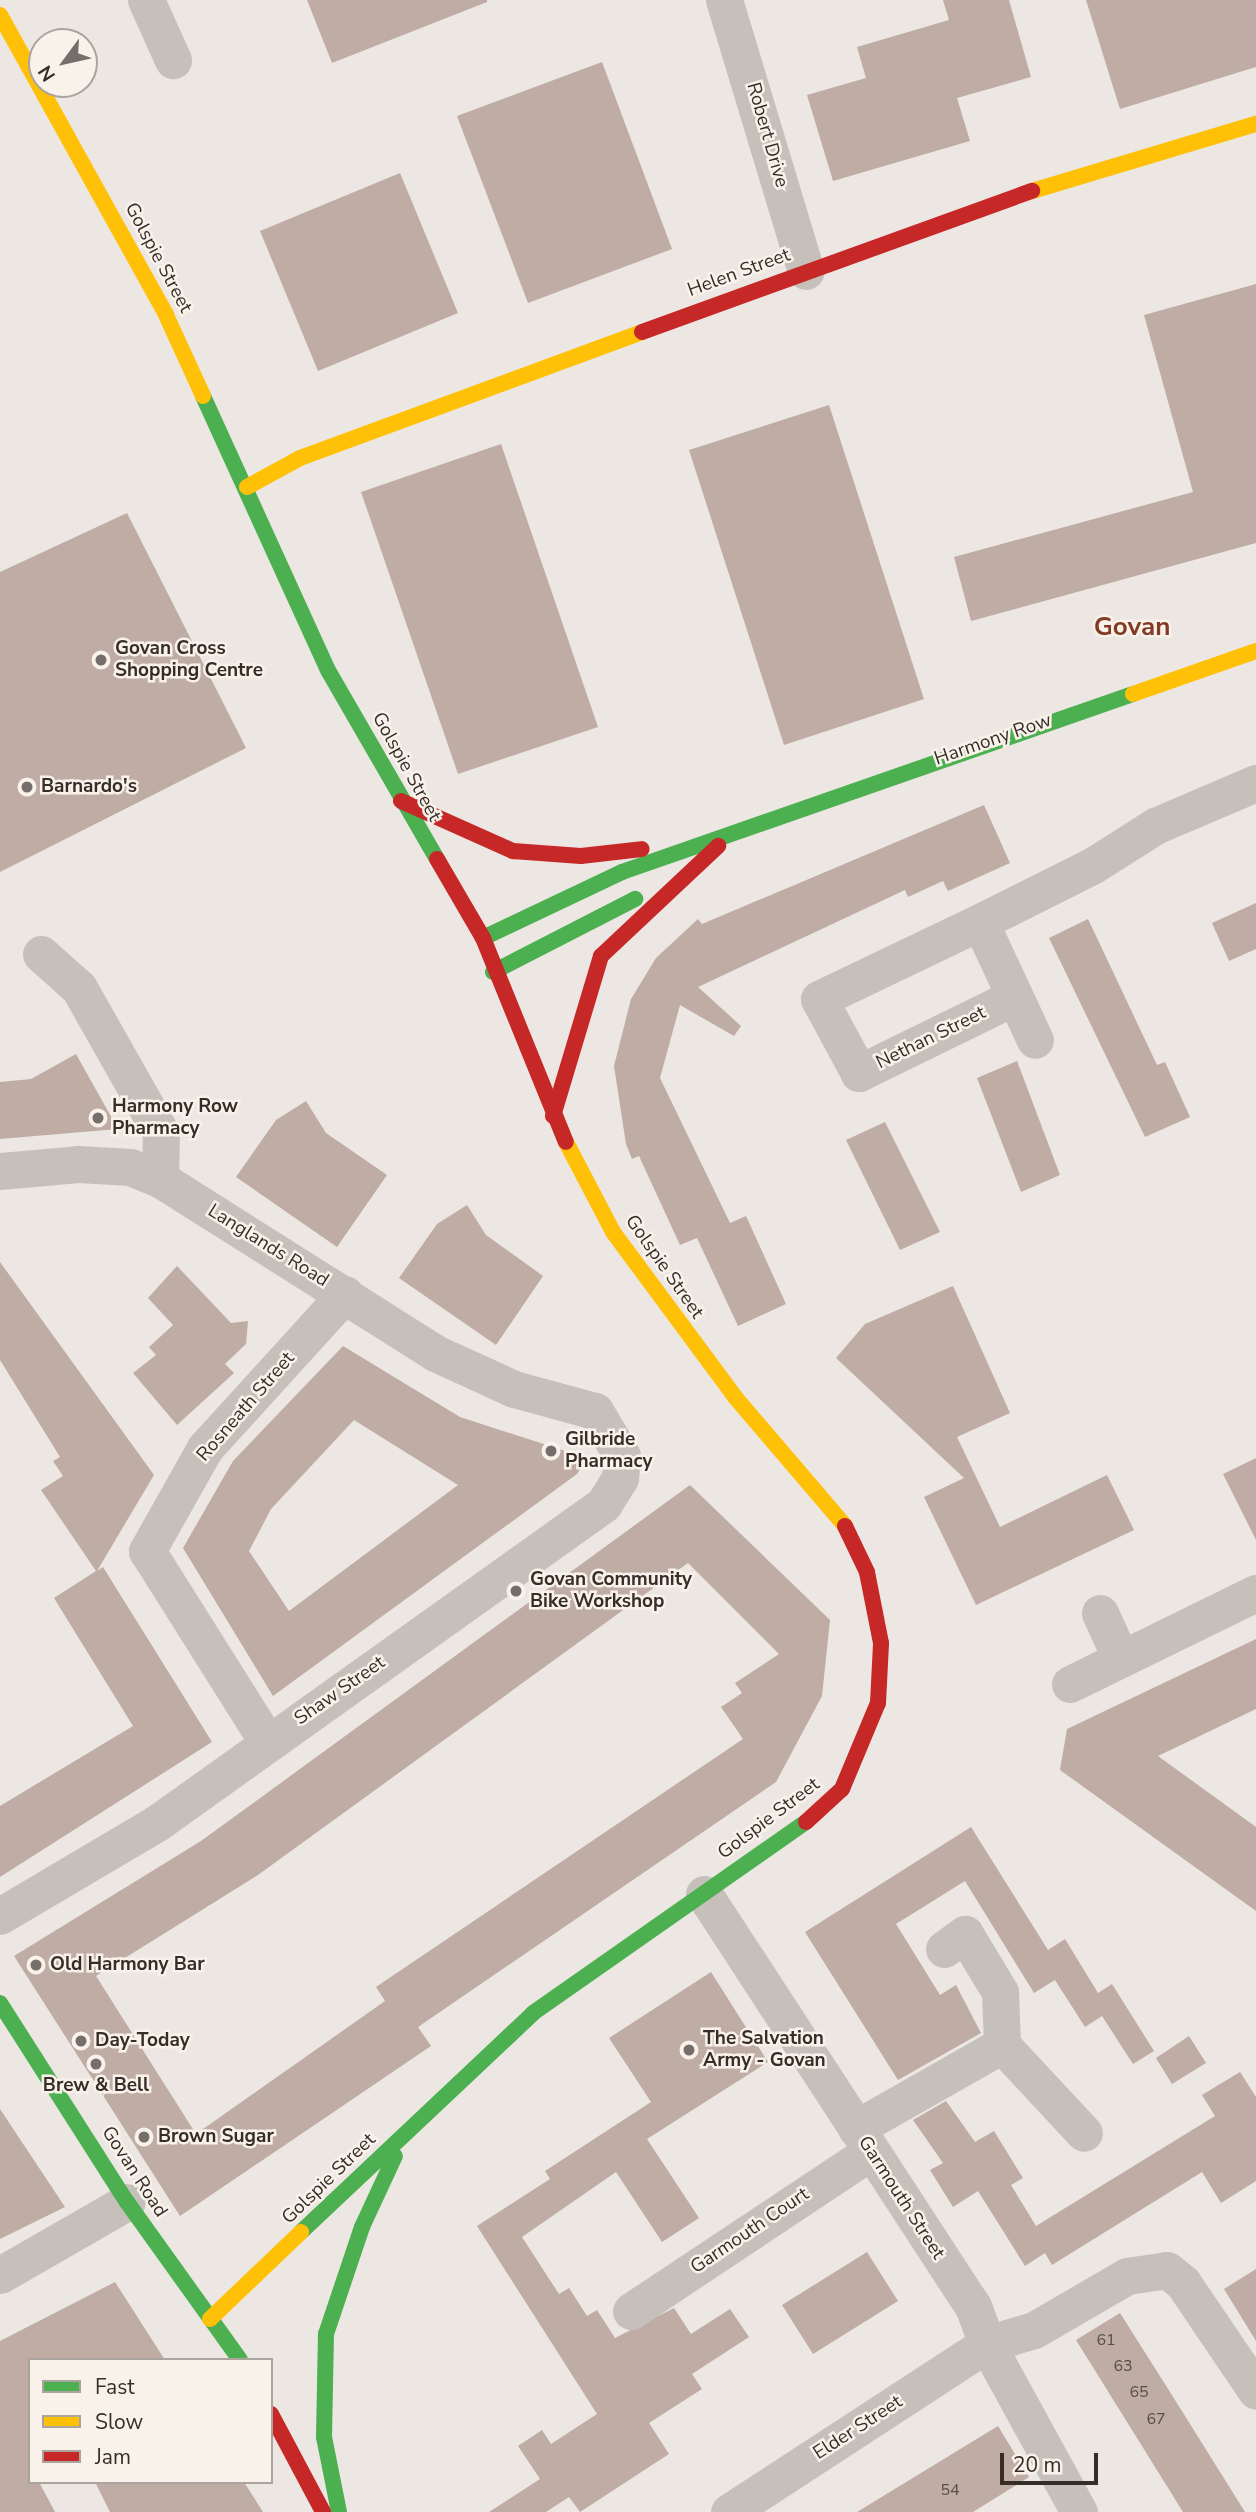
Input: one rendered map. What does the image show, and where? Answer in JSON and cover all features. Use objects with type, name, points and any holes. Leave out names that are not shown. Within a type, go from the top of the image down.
[{"type":"street","points":[[146,0],[173,60]]},
{"type":"street","name":"Robert Drive","points":[[724,0],[806,271]]},
{"type":"street","name":"Golspie Street","points":[[0,15],[166,315],[330,672],[401,801],[483,938],[494,972],[554,1116],[650,1290],[735,1397],[839,1513],[878,1609],[878,1703],[842,1789],[704,1894],[533,2013],[210,2319]]},
{"type":"street","name":"Helen Street","points":[[247,487],[300,458],[806,271],[1069,177],[1256,124]]},
{"type":"street","name":"Harmony Row","points":[[483,938],[622,872],[1256,650]]},
{"type":"street","name":"Nethan Street","points":[[1014,997],[859,1073],[819,999],[1092,866],[1155,826],[1256,783]]},
{"type":"street","name":"Harmony Row","points":[[401,801],[513,851],[555,856],[733,834]]},
{"type":"street","name":"Harmony Row","points":[[494,972],[615,913],[733,834]]},
{"type":"street","name":"Harmony Row","points":[[554,1116],[583,1000],[601,956],[733,834]]},
{"type":"street","points":[[980,922],[1035,1040]]},
{"type":"street","points":[[0,1171],[78,1164],[130,1167],[160,1179],[161,1133],[79,988],[41,954]]},
{"type":"street","name":"Langlands Road","points":[[160,1179],[435,1353],[514,1389],[595,1411],[609,1427]]},
{"type":"street","name":"Rosneath Street","points":[[268,1743],[147,1551],[205,1448],[345,1294]]},
{"type":"street","name":"Shaw Street","points":[[0,1916],[157,1823],[604,1504],[620,1478],[622,1456],[609,1427]]},
{"type":"street","points":[[1070,1684],[1120,1657],[1256,1593]]},
{"type":"street","points":[[1100,1614],[1120,1657]]},
{"type":"street","name":"Garmouth Street","points":[[704,1894],[973,2306],[987,2344],[1079,2512]]},
{"type":"street","points":[[944,1949],[965,1934],[1000,1992],[1002,2045],[1084,2133]]},
{"type":"street","name":"Govan Road","points":[[0,2003],[127,2202],[239,2358]]},
{"type":"street","name":"Garmouth Court","points":[[631,2311],[863,2140],[1002,2045]]},
{"type":"street","points":[[339,2512],[324,2437],[326,2334],[362,2227],[405,2135]]},
{"type":"street","points":[[0,2275],[127,2202]]},
{"type":"street","name":"Elder Street","points":[[729,2512],[987,2344],[1034,2330],[1127,2276],[1167,2270],[1184,2283],[1256,2391]]},
{"type":"street","points":[[273,2418],[323,2512]]},
{"type":"building","points":[[307,0],[487,0],[487,2],[332,63]]},
{"type":"building","points":[[943,0],[1009,0],[1031,77],[957,98],[970,141],[833,181],[807,95],[866,78],[857,47],[949,20]]},
{"type":"building","points":[[1086,0],[1256,0],[1256,67],[1120,109]]},
{"type":"building","points":[[602,62],[672,249],[528,303],[457,116]]},
{"type":"building","points":[[400,173],[458,313],[318,371],[260,231]]},
{"type":"building","points":[[1256,284],[1256,543],[971,621],[954,557],[1193,492],[1144,315]]},
{"type":"building","points":[[829,405],[924,699],[784,745],[689,450]]},
{"type":"building","points":[[501,444],[598,727],[458,774],[361,492]]},
{"type":"building","name":"Govan Cross Shopping Centre","points":[[127,513],[246,748],[0,872],[0,572]]},
{"type":"building","points":[[984,805],[1010,863],[948,891],[943,881],[908,897],[905,890],[698,987],[741,1026],[734,1036],[680,1005],[660,1078],[730,1223],[746,1216],[786,1304],[738,1326],[697,1238],[680,1245],[639,1156],[632,1159],[626,1144],[614,1066],[631,999],[656,958],[698,919],[702,924]]},
{"type":"building","points":[[1256,903],[1256,949],[1229,961],[1212,923]]},
{"type":"building","points":[[1088,919],[1157,1065],[1165,1062],[1190,1117],[1145,1137],[1049,938]]},
{"type":"building","points":[[76,1054],[118,1129],[0,1139],[0,1082],[31,1079]]},
{"type":"building","points":[[1017,1061],[1060,1175],[1021,1192],[977,1078]]},
{"type":"building","points":[[306,1101],[326,1133],[387,1175],[337,1247],[236,1177],[276,1120]]},
{"type":"building","points":[[885,1122],[940,1232],[900,1250],[846,1140]]},
{"type":"building","points":[[467,1205],[486,1235],[543,1276],[496,1345],[399,1278],[437,1224]]},
{"type":"building","points":[[0,1262],[154,1475],[97,1571],[103,1567],[212,1742],[0,1877],[0,1806],[133,1726],[54,1598],[96,1571],[41,1490],[63,1476],[53,1461],[60,1457],[0,1360]]},
{"type":"building","points":[[177,1266],[231,1323],[248,1321],[246,1344],[225,1364],[234,1373],[177,1425],[133,1373],[156,1355],[149,1347],[173,1325],[148,1298]]},
{"type":"building","points":[[953,1286],[1010,1413],[957,1437],[1000,1527],[1107,1475],[1134,1530],[976,1605],[924,1497],[964,1478],[836,1358],[865,1324]]},
{"type":"building","points":[[343,1346],[460,1417],[587,1458],[577,1474],[273,1696],[183,1548],[233,1461]],"holes":[[[354,1420],[458,1485],[289,1611],[249,1551],[271,1509]]]},
{"type":"building","points":[[1256,1458],[1256,1540],[1223,1474]]},
{"type":"building","points":[[690,1485],[830,1620],[822,1696],[776,1782],[418,2027],[431,2046],[180,2216],[14,1956],[201,1841]],"holes":[[[688,1563],[779,1654],[735,1683],[742,1693],[721,1707],[743,1739],[376,1987],[385,2001],[196,2134],[96,1976],[258,1875]]]},
{"type":"building","points":[[1256,1639],[1256,1709],[1158,1756],[1256,1827],[1256,1911],[1060,1770],[1067,1729]]},
{"type":"building","points":[[971,1827],[1048,1950],[1065,1939],[1098,1993],[1112,1984],[1154,2051],[1133,2064],[1102,2016],[1085,2027],[1055,1980],[1034,1993],[965,1881],[896,1924],[940,1995],[956,1985],[981,2033],[898,2080],[805,1932]]},
{"type":"building","points":[[711,1972],[768,2062],[647,2139],[699,2218],[662,2242],[616,2172],[522,2237],[559,2294],[569,2288],[587,2316],[597,2310],[615,2338],[674,2308],[691,2334],[730,2309],[749,2337],[692,2374],[702,2389],[649,2423],[669,2454],[580,2512],[569,2497],[546,2512],[489,2512],[540,2479],[518,2446],[542,2430],[551,2444],[597,2414],[477,2226],[550,2179],[545,2171],[651,2102],[609,2038]]},
{"type":"building","points":[[1189,2036],[1206,2063],[1172,2084],[1156,2058]]},
{"type":"building","points":[[1240,2072],[1256,2097],[1256,2181],[1221,2203],[1202,2172],[1052,2265],[1045,2253],[1025,2266],[978,2191],[953,2207],[930,2170],[943,2163],[913,2120],[946,2101],[975,2142],[994,2131],[1023,2178],[1011,2185],[1036,2226],[1215,2116],[1202,2095]]},
{"type":"building","points":[[0,2109],[65,2207],[0,2239]]},
{"type":"building","points":[[867,2252],[898,2301],[813,2354],[782,2305]]},
{"type":"building","points":[[1256,2269],[1256,2341],[1224,2289]]},
{"type":"building","points":[[115,2282],[164,2358],[28,2358],[28,2484],[40,2484],[55,2512],[0,2512],[0,2341]]},
{"type":"building","points":[[1120,2313],[1245,2512],[1183,2512],[1076,2340]]},
{"type":"building","points":[[998,2426],[1029,2477],[973,2512],[857,2512]]},
{"type":"building","points":[[96,2484],[245,2484],[263,2512],[110,2512]]},
{"type":"traffic: fast","points":[[203,396],[329,672],[437,859]]},
{"type":"traffic: fast","points":[[483,938],[622,872],[1133,694]]},
{"type":"traffic: fast","points":[[493,972],[635,899]]},
{"type":"traffic: fast","points":[[301,2232],[533,2013],[806,1822]]},
{"type":"traffic: fast","points":[[0,2003],[127,2202],[239,2358]]},
{"type":"traffic: fast","points":[[339,2512],[324,2437],[326,2334],[362,2227],[395,2156]]},
{"type":"traffic: slow","points":[[0,15],[166,315],[203,396]]},
{"type":"traffic: slow","points":[[1032,191],[1256,124]]},
{"type":"traffic: slow","points":[[247,487],[300,458],[642,332]]},
{"type":"traffic: slow","points":[[1133,694],[1256,651]]},
{"type":"traffic: slow","points":[[566,1142],[613,1232],[735,1397],[845,1526]]},
{"type":"traffic: slow","points":[[210,2319],[301,2232]]},
{"type":"traffic: jam","points":[[642,332],[1032,191]]},
{"type":"traffic: jam","points":[[401,801],[513,851],[581,856],[642,849]]},
{"type":"traffic: jam","points":[[553,1116],[601,956],[718,846]]},
{"type":"traffic: jam","points":[[437,859],[483,938],[566,1142]]},
{"type":"traffic: jam","points":[[806,1822],[842,1789],[878,1703],[881,1643],[867,1572],[845,1526]]},
{"type":"traffic: jam","points":[[273,2418],[323,2512]]},
{"type":"place","name":"Govan Cross Shopping Centre","points":[[101,660]]},
{"type":"place","name":"Barnardo's","points":[[27,787]]},
{"type":"place","name":"Harmony Row Pharmacy","points":[[98,1118]]},
{"type":"place","name":"Gilbride Pharmacy","points":[[551,1451]]},
{"type":"place","name":"Govan Community Bike Workshop","points":[[516,1591]]},
{"type":"place","name":"Old Harmony Bar","points":[[36,1965]]},
{"type":"place","name":"Day-Today","points":[[81,2041]]},
{"type":"place","name":"The Salvation Army - Govan","points":[[689,2050]]},
{"type":"place","name":"Brew & Bell","points":[[96,2064]]},
{"type":"place","name":"Brown Sugar","points":[[144,2137]]},
{"type":"district","name":"Govan","points":[[1132,627]]}]
